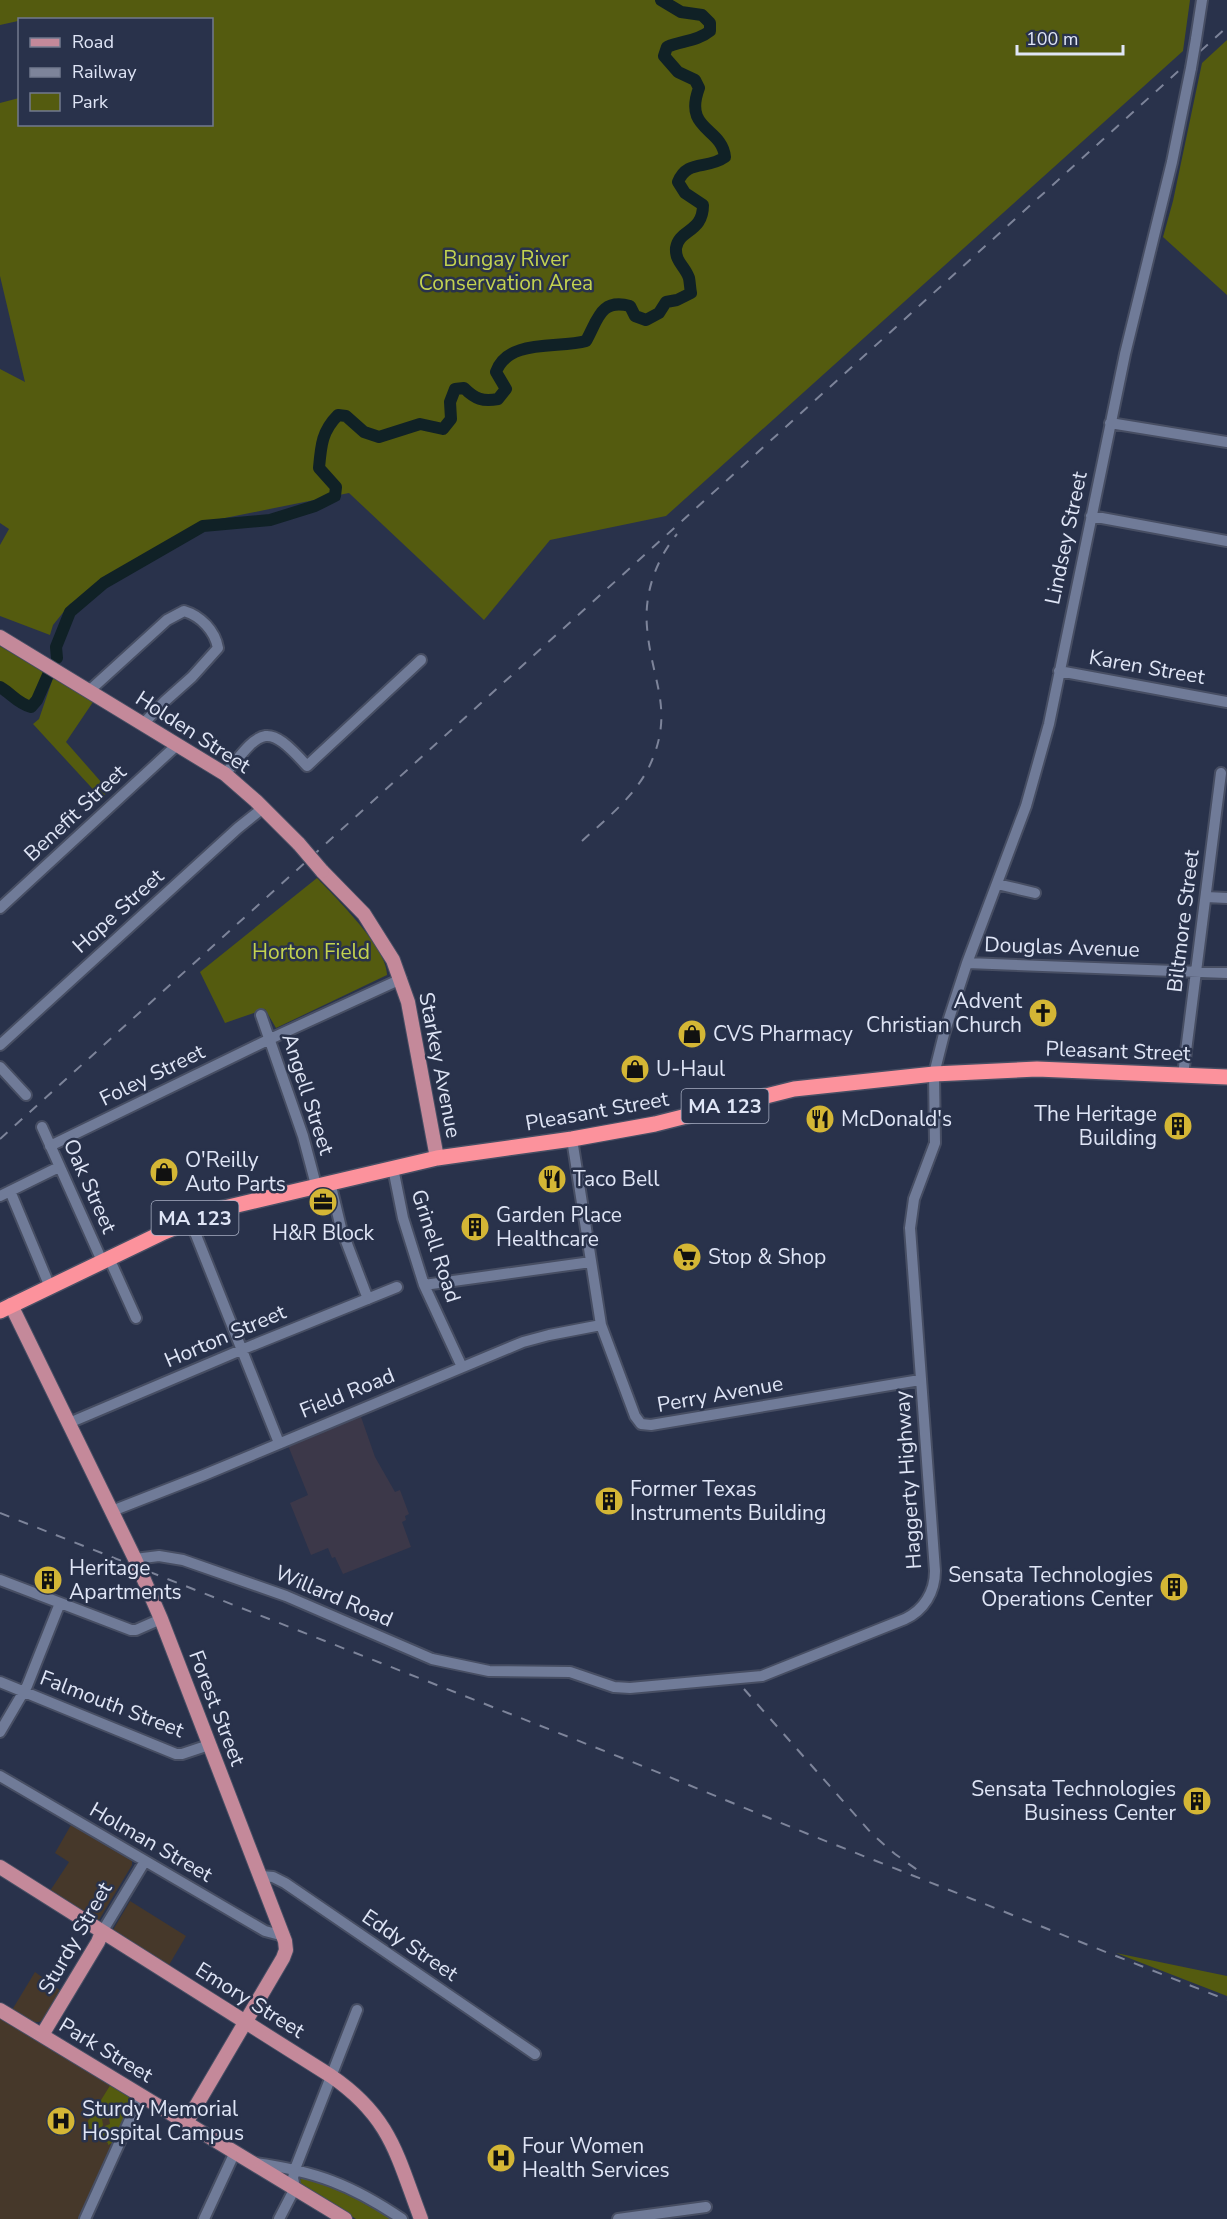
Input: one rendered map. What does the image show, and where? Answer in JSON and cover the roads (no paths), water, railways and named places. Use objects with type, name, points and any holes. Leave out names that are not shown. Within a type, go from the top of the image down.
[{"type":"highway","name":"Pleasant Street","points":[[5,1308],[190,1220],[219,1209],[437,1158],[572,1139],[655,1124],[794,1089],[934,1074],[1037,1070],[1227,1077]]},
{"type":"main road","name":"Holden Street","points":[[0,637],[225,774],[263,807],[364,914],[383,942],[401,979]]},
{"type":"main road","name":"Starkey Avenue","points":[[401,979],[408,1002],[437,1158]]},
{"type":"main road","name":"Forest Street","points":[[5,1308],[69,1423],[135,1559],[161,1619],[284,1936]]},
{"type":"main road","name":"Emory Street","points":[[0,1868],[331,2076],[358,2096],[382,2124],[395,2147],[421,2219]]},
{"type":"main road","name":"Sturdy Street","points":[[42,2035],[102,1932]]},
{"type":"main road","points":[[186,2122],[284,1956],[286,1948],[284,1936]]},
{"type":"main road","name":"Park Street","points":[[0,2010],[345,2219]]},
{"type":"street","name":"Lindsey Street","points":[[934,1074],[944,1034],[968,963],[1038,769],[1135,307],[1172,162],[1202,0]]},
{"type":"street","points":[[1110,423],[1227,442]]},
{"type":"street","points":[[1091,516],[1227,541]]},
{"type":"street","points":[[89,691],[168,620],[184,611],[192,613],[212,630],[218,648],[192,677],[165,700],[143,724]]},
{"type":"street","points":[[225,774],[256,739],[266,736],[277,737],[287,744],[307,766],[421,660]]},
{"type":"street","name":"Karen Street","points":[[1059,671],[1227,702]]},
{"type":"street","name":"Benefit Street","points":[[0,908],[177,745]]},
{"type":"street","name":"Biltmore Street","points":[[1183,1075],[1221,773]]},
{"type":"street","name":"Hope Street","points":[[0,1045],[263,807]]},
{"type":"street","points":[[1215,822],[1227,822]]},
{"type":"street","points":[[997,884],[1035,893]]},
{"type":"street","points":[[1206,897],[1227,898]]},
{"type":"street","name":"Douglas Avenue","points":[[968,963],[1227,973]]},
{"type":"street","name":"Foley Street","points":[[50,1146],[270,1039],[401,979]]},
{"type":"street","name":"Angell Street","points":[[261,1015],[303,1136],[369,1299]]},
{"type":"street","points":[[0,1068],[26,1095]]},
{"type":"street","name":"Haggerty Highway","points":[[518,1671],[570,1672],[619,1688],[756,1677],[914,1614],[927,1600],[935,1576],[910,1228],[914,1199],[934,1143],[934,1074]]},
{"type":"street","name":"Oak Street","points":[[42,1127],[59,1167],[136,1317]]},
{"type":"street","name":"Perry Avenue","points":[[572,1139],[601,1325],[636,1418],[640,1423],[647,1426],[920,1380]]},
{"type":"street","points":[[50,1287],[5,1193],[59,1167]]},
{"type":"street","name":"Grinell Road","points":[[393,1168],[403,1218],[424,1285],[462,1367]]},
{"type":"street","points":[[190,1220],[279,1443]]},
{"type":"street","points":[[424,1285],[591,1262]]},
{"type":"street","name":"Horton Street","points":[[69,1423],[398,1287]]},
{"type":"street","name":"Field Road","points":[[112,1511],[535,1338],[601,1325]]},
{"type":"street","name":"Willard Road","points":[[135,1559],[159,1556],[183,1560],[286,1596],[432,1659],[489,1671],[518,1671]]},
{"type":"street","points":[[0,1580],[133,1631],[161,1619]]},
{"type":"street","points":[[0,1732],[24,1691],[60,1603]]},
{"type":"street","name":"Falmouth Street","points":[[0,1682],[176,1754],[209,1745]]},
{"type":"street","name":"Holman Street","points":[[0,1776],[265,1931],[284,1936]]},
{"type":"street","name":"Sturdy Street","points":[[102,1932],[145,1861]]},
{"type":"street","name":"Eddy Street","points":[[261,1876],[273,1877],[285,1883],[535,2054]]},
{"type":"street","points":[[279,2219],[295,2188],[293,2178],[296,2169],[357,2010]]},
{"type":"street","points":[[86,2219],[141,2095]]},
{"type":"street","points":[[204,2219],[235,2152]]},
{"type":"street","name":"Park Street","points":[[252,2162],[296,2169],[359,2193],[402,2219]]},
{"type":"street","points":[[618,2219],[706,2207]]},
{"type":"waterway","points":[[57,658],[56,647],[70,612],[104,583],[203,526],[270,520],[315,506],[335,496],[336,487],[319,468],[323,439],[338,415],[346,416],[364,432],[379,437],[420,424],[443,429],[451,419],[450,402],[455,389],[464,388],[472,395],[484,400],[498,399],[506,389],[496,372],[502,361],[511,354],[523,349],[586,341],[601,313],[612,305],[630,306],[635,316],[646,320],[659,313],[666,302],[677,300],[691,293],[689,278],[677,257],[676,248],[681,237],[699,221],[703,205],[685,193],[678,182],[682,175],[692,167],[725,157],[717,140],[699,121],[695,102],[699,88],[695,80],[678,72],[664,56],[667,47],[700,37],[710,31],[710,23],[702,15],[681,12],[661,0]]},
{"type":"waterway","points":[[0,687],[31,707],[37,700],[48,675]]},
{"type":"railway","points":[[0,1139],[1227,27]]},
{"type":"railway","points":[[582,841],[636,788],[649,767],[657,747],[661,729],[660,696],[649,646],[647,602],[657,566],[677,534]]},
{"type":"railway","points":[[0,1513],[645,1767],[1227,2000]]},
{"type":"railway","points":[[744,1689],[872,1834],[923,1874]]},
{"type":"place","name":"Advent Christian Church","points":[[1043,1013]]},
{"type":"place","name":"CVS Pharmacy","points":[[692,1034]]},
{"type":"place","name":"U-Haul","points":[[635,1069]]},
{"type":"place","name":"McDonald's","points":[[820,1119]]},
{"type":"place","name":"The Heritage Building","points":[[1178,1126]]},
{"type":"place","name":"O'Reilly Auto Parts","points":[[164,1172]]},
{"type":"place","name":"Taco Bell","points":[[552,1179]]},
{"type":"place","name":"H&R Block","points":[[323,1202]]},
{"type":"place","name":"Garden Place Healthcare","points":[[475,1227]]},
{"type":"place","name":"Stop & Shop","points":[[687,1257]]},
{"type":"place","name":"Former Texas Instruments Building","points":[[609,1501]]},
{"type":"place","name":"Heritage Apartments","points":[[48,1580]]},
{"type":"place","name":"Sensata Technologies Operations Center","points":[[1174,1587]]},
{"type":"place","name":"Sensata Technologies Business Center","points":[[1197,1801]]},
{"type":"place","name":"Sturdy Memorial Hospital Campus","points":[[61,2121]]},
{"type":"place","name":"Four Women Health Services","points":[[501,2158]]},
{"type":"park label","name":"Bungay River Conservation Area","points":[[506,271]]},
{"type":"park label","name":"Horton Field","points":[[311,952]]}]
